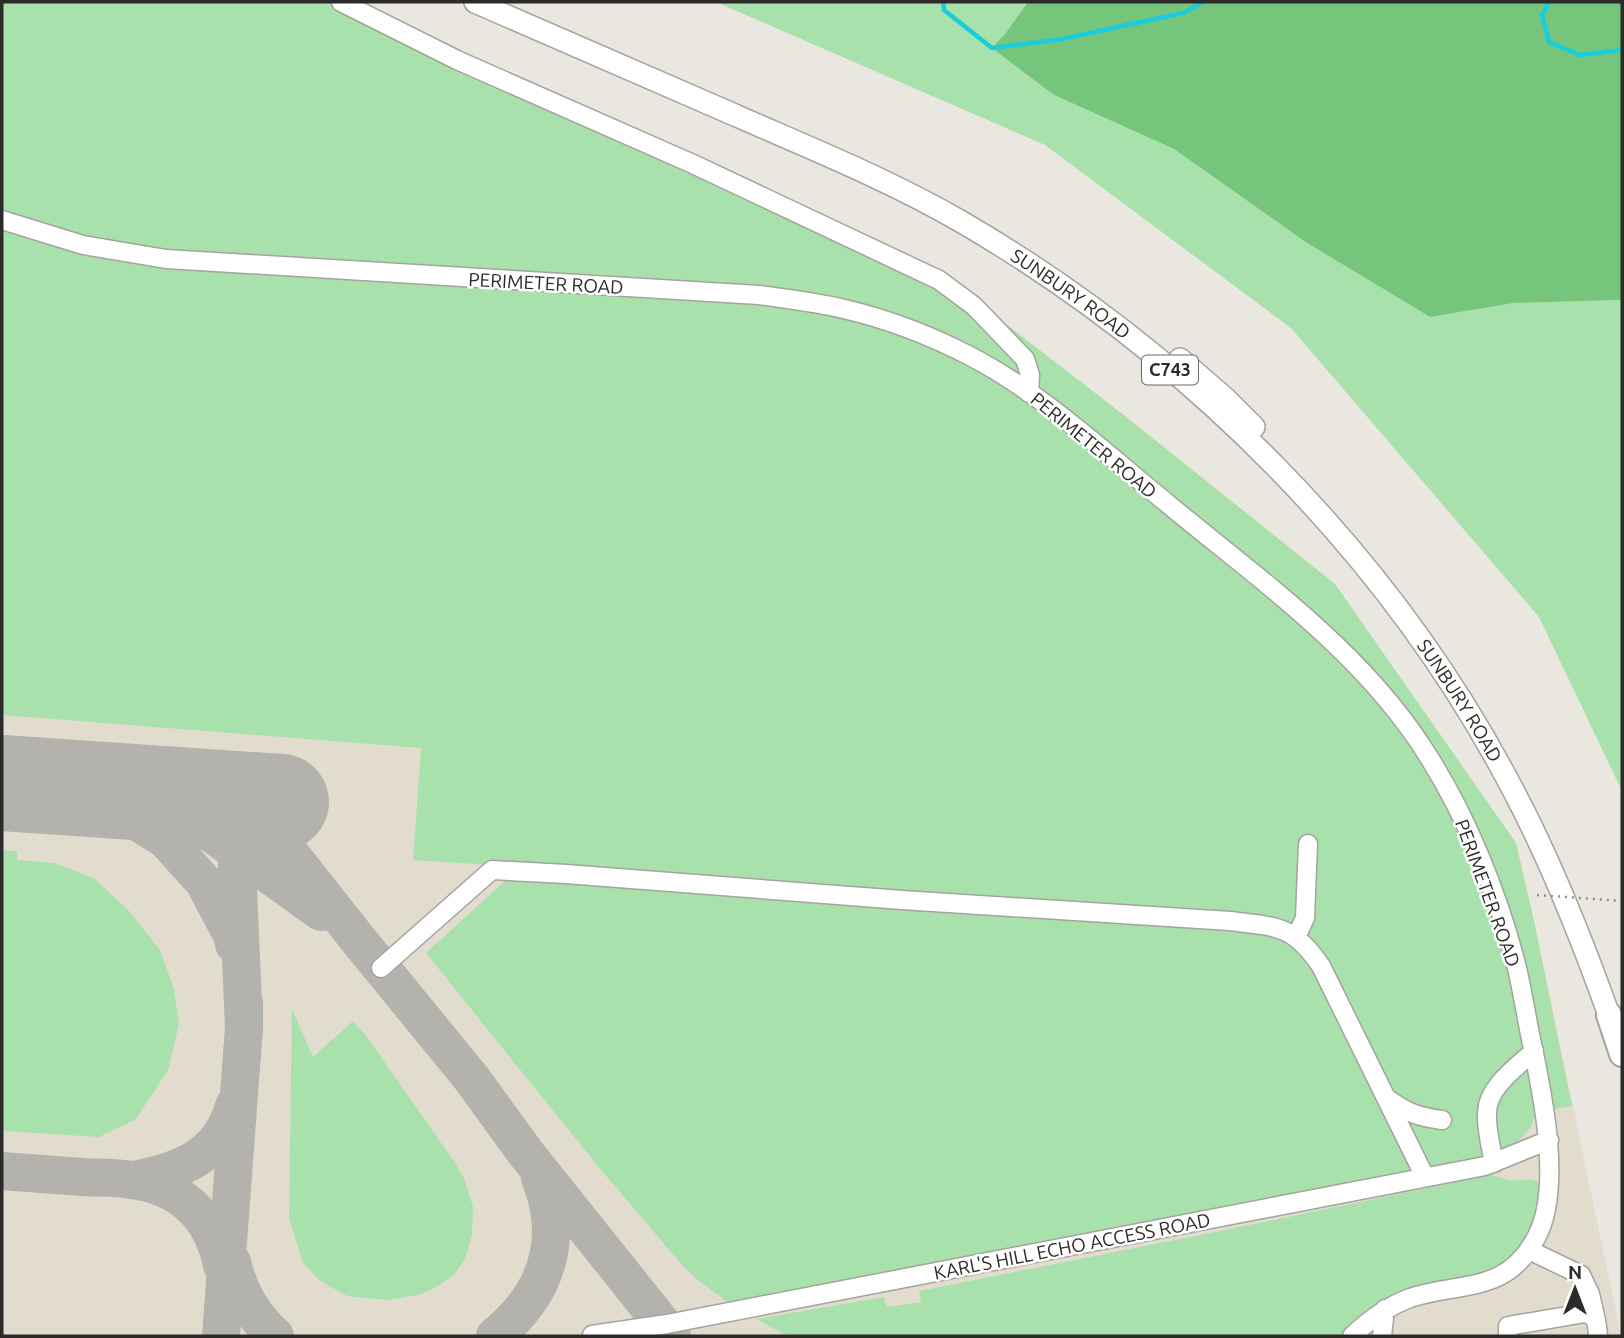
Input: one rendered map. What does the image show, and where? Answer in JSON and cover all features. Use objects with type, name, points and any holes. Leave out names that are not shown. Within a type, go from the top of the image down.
[{"type":"highway","name":"C743","points":[[1618,1012],[1622,1054]]},
{"type":"main road","name":"SUNBURY ROAD","points":[[475,2],[812,149],[915,197],[962,223],[1101,313],[1227,420],[1346,542],[1385,591],[1447,679],[1488,743],[1513,789],[1548,860],[1587,955],[1618,1012]]},
{"type":"main road","name":"SUNBURY ROAD","points":[[507,2],[816,135],[888,169],[962,209],[1024,244],[1106,301],[1225,398],[1285,457],[1371,552],[1427,625],[1469,686],[1552,838],[1596,938],[1618,1012]]},
{"type":"lane","points":[[341,2],[457,60],[693,164],[939,280],[974,306],[1026,359],[1030,374],[1030,393]]},
{"type":"lane","name":"PERIMETER ROAD","points":[[2,220],[83,245],[166,259],[759,295],[844,309],[887,321],[970,356],[1030,393],[1339,646],[1407,724],[1430,758],[1472,838],[1515,961],[1549,1140],[1548,1202],[1539,1234],[1529,1250],[1507,1271],[1482,1284],[1406,1300],[1385,1309],[1352,1336]]},
{"type":"lane","points":[[1296,937],[1305,918],[1308,844]]},
{"type":"lane","points":[[382,968],[492,870],[1230,921],[1278,927],[1296,937],[1310,950],[1321,966],[1425,1177]]},
{"type":"lane","points":[[1494,1163],[1487,1105],[1503,1080],[1534,1051]]},
{"type":"lane","points":[[1385,1097],[1403,1111],[1420,1118],[1442,1120]]},
{"type":"lane","name":"KARL'S HILL ECHO ACCESS ROAD","points":[[592,1335],[667,1324],[1494,1163],[1549,1140]]},
{"type":"lane","points":[[1529,1250],[1581,1275],[1590,1294],[1597,1328]]},
{"type":"lane","points":[[1382,1336],[1385,1309]]},
{"type":"lane","points":[[1508,1336],[1508,1326],[1585,1313],[1592,1315],[1597,1328]]},
{"type":"path","points":[[1538,895],[1622,901]]},
{"type":"shaded area","points":[[2,2],[1125,416],[1335,584],[1516,843],[1621,1336],[2,1336]]},
{"type":"green space","points":[[2,2],[358,2],[945,277],[1125,416],[1335,584],[1516,843],[1572,1106],[1537,1112],[1522,1138],[1505,1150],[1481,1161],[733,1306],[682,1265],[597,1165],[426,953],[520,867],[413,860],[421,748],[2,715]]},
{"type":"green space","points":[[716,2],[1203,2],[1054,95],[1174,149],[1307,243],[1430,317],[1514,303],[1622,300],[1622,791],[1539,617],[1291,328],[1045,145]]},
{"type":"green space","points":[[1028,2],[1622,2],[1622,300],[1514,303],[1430,317],[1307,243],[1174,149],[1054,95],[992,48]]},
{"type":"green space","points":[[2,850],[17,851],[17,860],[55,863],[95,879],[129,911],[160,950],[174,989],[179,1024],[168,1070],[136,1119],[99,1137],[2,1131]]},
{"type":"green space","points":[[292,1009],[313,1057],[353,1021],[367,1037],[464,1178],[473,1207],[472,1235],[465,1259],[455,1274],[435,1288],[418,1295],[387,1300],[347,1296],[319,1280],[303,1263],[289,1218]]},
{"type":"green space","points":[[1490,1175],[1511,1180],[1533,1180],[1537,1181],[1539,1186],[1540,1202],[1536,1217],[1515,1253],[1497,1268],[1476,1277],[1420,1286],[1395,1294],[1373,1307],[1340,1336],[788,1336],[756,1319],[884,1297],[886,1307],[921,1302],[919,1291]]},
{"type":"waterway","points":[[943,2],[944,10],[992,48],[1062,39],[1183,13],[1203,2]]},
{"type":"waterway","points":[[1549,2],[1542,15],[1549,42],[1580,55],[1622,50]]},
{"type":"taxiway","points":[[54,786],[112,806],[165,839],[204,882],[232,935],[234,944]]},
{"type":"taxiway","points":[[123,791],[187,816],[321,912]]},
{"type":"taxiway","points":[[244,1027],[234,799],[251,806],[258,813],[472,1079],[525,1152],[672,1336]]},
{"type":"taxiway","points":[[221,1336],[244,1003]]},
{"type":"taxiway","points":[[133,1180],[167,1172],[196,1159],[219,1138],[234,1106]]},
{"type":"taxiway","points":[[2,1171],[125,1179],[165,1189],[192,1206],[202,1218],[211,1232],[222,1265]]},
{"type":"taxiway","points":[[495,1336],[527,1303],[546,1265],[551,1223],[540,1178]]},
{"type":"taxiway","points":[[232,1262],[238,1283],[248,1302],[275,1336]]},
{"type":"runway","points":[[2,783],[281,802]]}]
